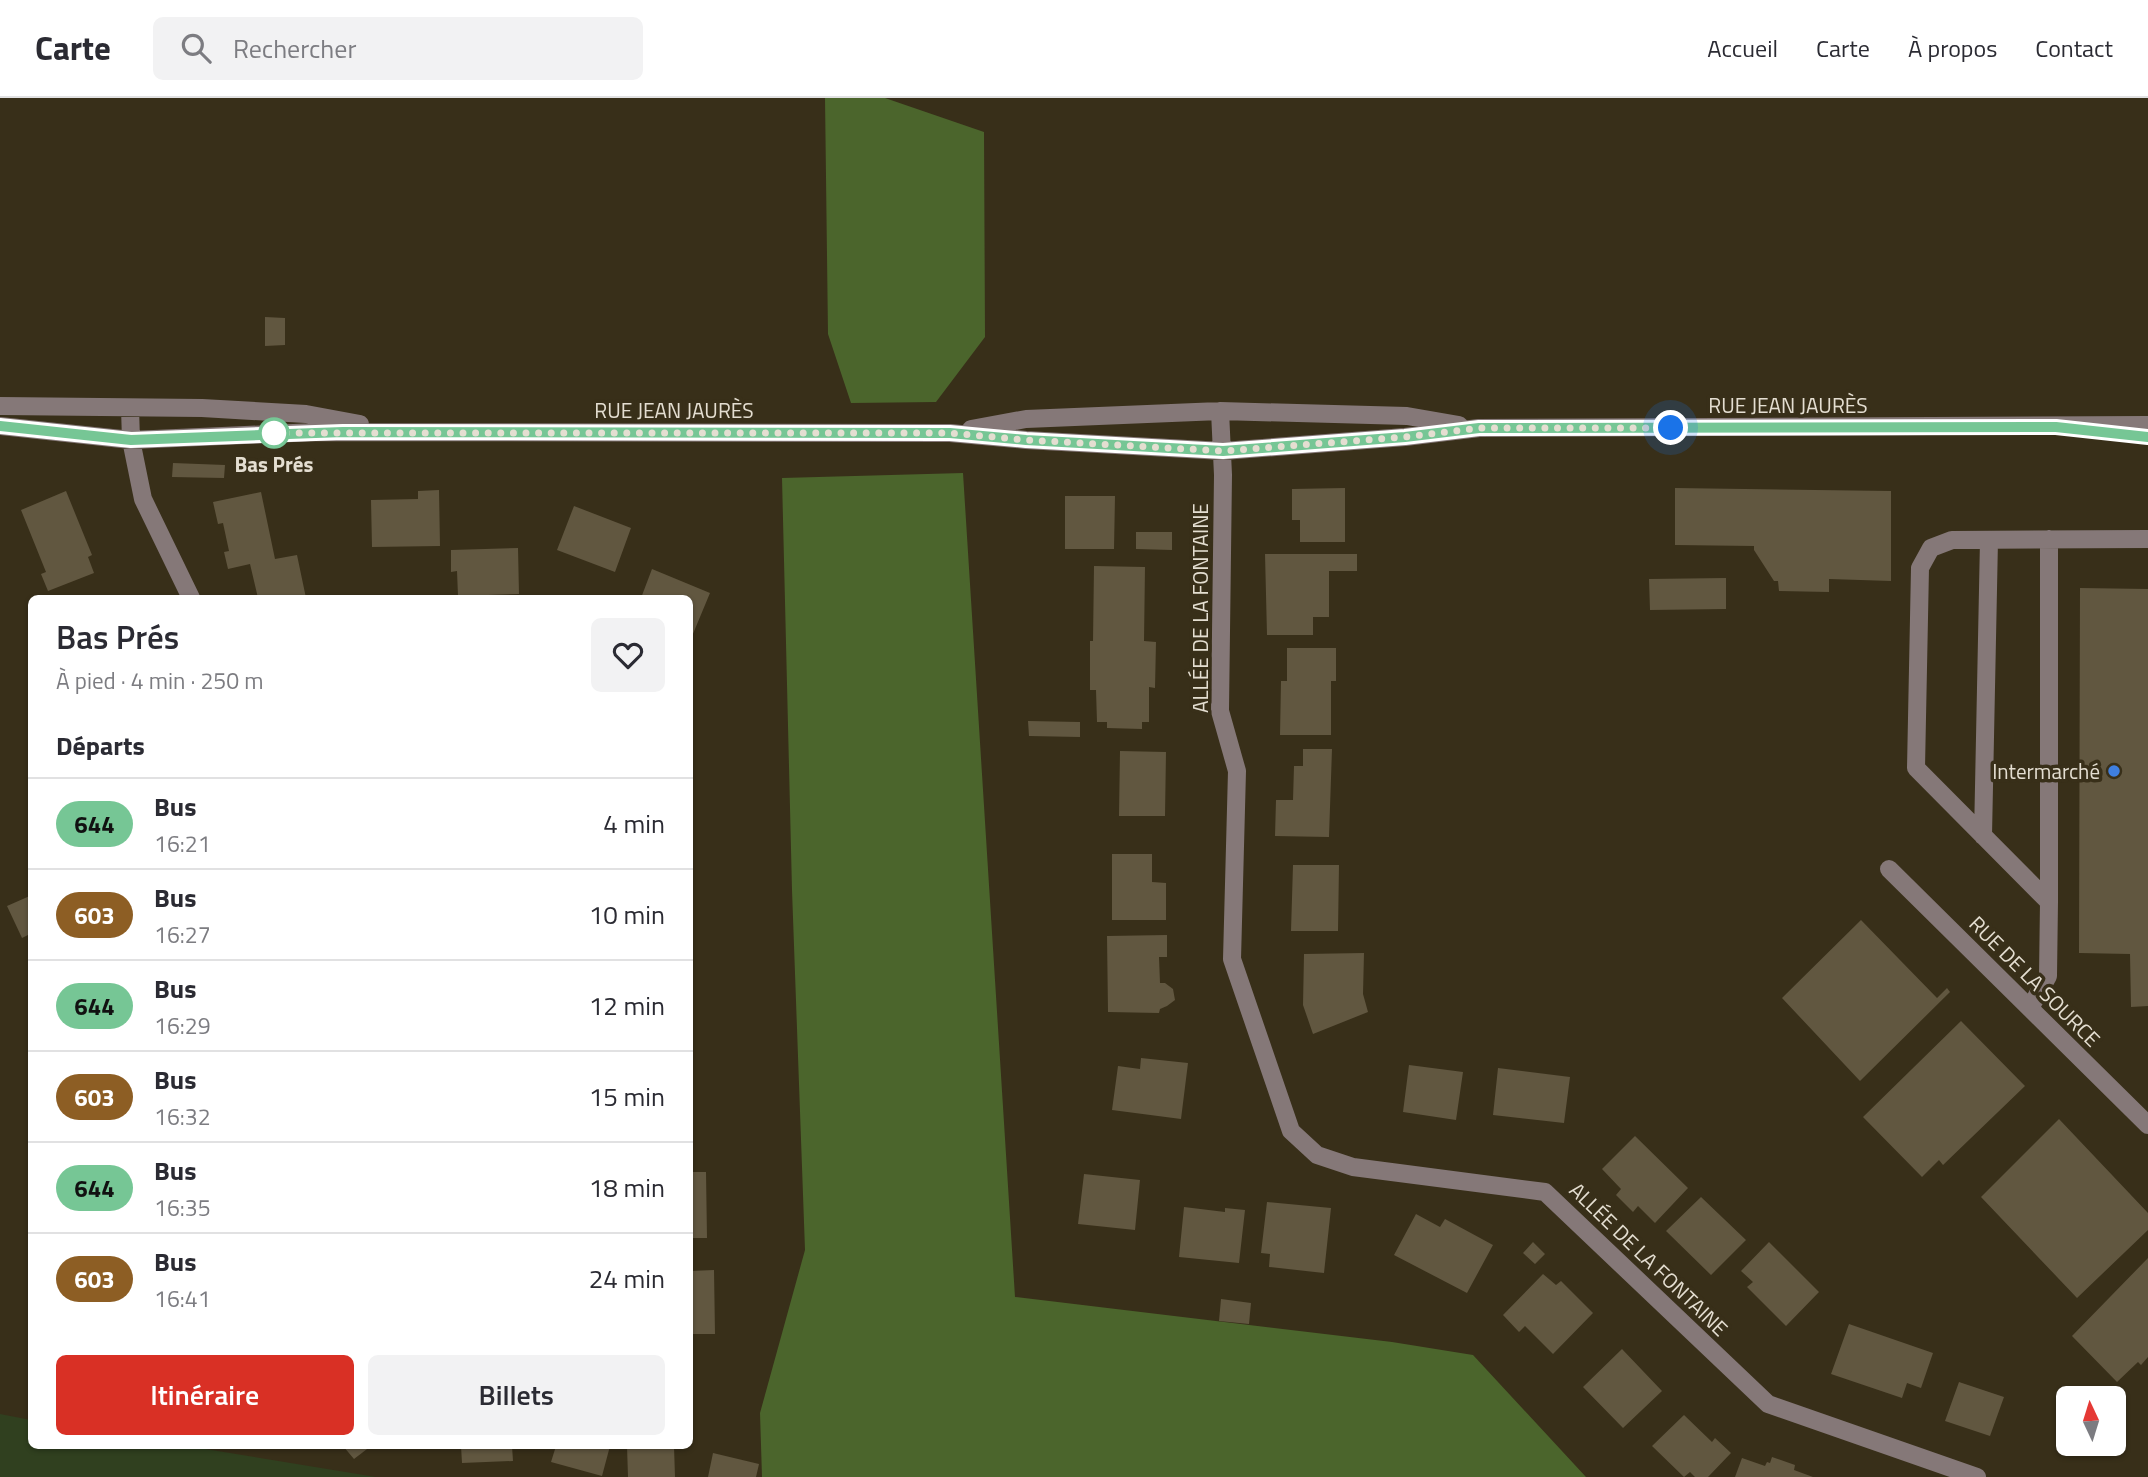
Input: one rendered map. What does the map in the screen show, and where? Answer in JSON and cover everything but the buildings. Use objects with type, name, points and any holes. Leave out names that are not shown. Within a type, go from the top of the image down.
[{"type":"street","name":"RUE JEAN JAURÈS","points":[[0,407],[202,408],[306,414],[398,431]]},
{"type":"street","points":[[130,408],[131,440],[143,499],[190,595]]},
{"type":"street","name":"RUE JEAN JAURÈS","points":[[950,433],[1026,419],[1220,411],[1407,416],[1479,428]]},
{"type":"street","name":"ALLÉE DE LA FONTAINE","points":[[1220,411],[1223,451],[1220,711],[1237,771],[1232,959],[1291,1131],[1317,1155],[1353,1167],[1545,1192],[1768,1404],[1977,1477]]},
{"type":"street","name":"RUE JEAN JAURÈS","points":[[0,426],[131,440],[266,433],[398,431],[950,433],[1223,451],[1405,437],[1479,428],[2148,425]]},
{"type":"street","name":"RUE JEAN JAURÈS","points":[[2056,427],[2148,437]]},
{"type":"street","points":[[2030,1008],[2048,976],[2049,539]]},
{"type":"street","points":[[2049,902],[1916,768],[1920,568],[1931,548],[1952,540],[2148,539]]},
{"type":"street","points":[[1983,836],[1989,540]]},
{"type":"street","name":"RUE DE LA SOURCE","points":[[1889,869],[2148,1125]]},
{"type":"green space","points":[[825,98],[885,98],[984,132],[985,337],[936,402],[851,403],[828,334]]},
{"type":"green space","points":[[963,473],[1015,1297],[1392,1342],[1473,1355],[1586,1477],[762,1477],[760,1413],[805,1250],[792,890],[782,478]]},
{"type":"green space","points":[[0,1414],[28,1419],[28,1449],[205,1449],[376,1477],[0,1477]]},
{"type":"bus line","name":"644","points":[[0,426],[131,440],[398,431],[950,433],[1223,451],[1405,437],[1479,428],[2056,427],[2148,437]]},
{"type":"place","name":"Bas Prés","points":[[274,433]]},
{"type":"place","name":"Intermarché","points":[[2114,771]]},
{"type":"route","points":[[274,433],[950,433],[1223,451],[1405,437],[1479,428],[1671,428]]}]
